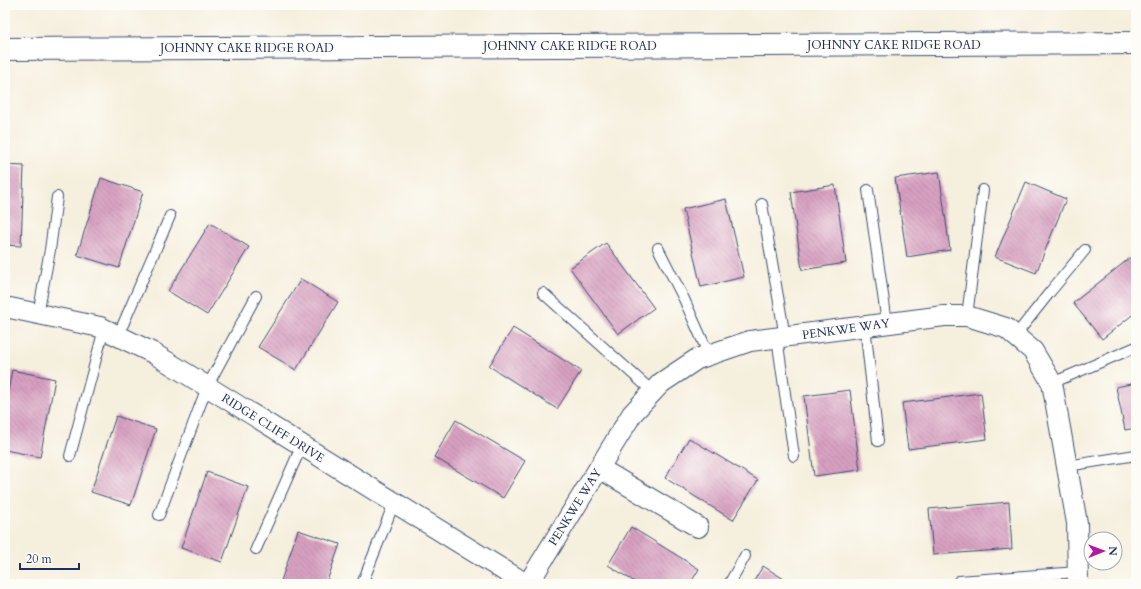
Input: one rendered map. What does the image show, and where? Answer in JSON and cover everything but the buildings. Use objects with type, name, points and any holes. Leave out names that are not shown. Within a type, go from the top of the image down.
[{"type":"street","name":"JOHNNY CAKE RIDGE ROAD","points":[[5,49],[1136,43]]},
{"type":"street","name":"RIDGE CLIFF DRIVE","points":[[5,308],[100,327],[153,354],[527,584]]},
{"type":"street","name":"PENKWE WAY","points":[[527,584],[632,414],[661,383],[697,360],[750,341],[944,316],[967,316],[1006,328],[1033,351],[1052,383],[1077,523],[1078,578]]},
{"type":"street","points":[[599,468],[698,527]]},
{"type":"lane","points":[[868,190],[887,323]]},
{"type":"lane","points":[[967,316],[983,190]]},
{"type":"lane","points":[[38,314],[50,250],[57,197]]},
{"type":"lane","points":[[762,204],[781,337],[794,456]]},
{"type":"lane","points":[[70,456],[111,333],[170,216]]},
{"type":"lane","points":[[658,248],[684,299],[709,355]]},
{"type":"lane","points":[[1015,336],[1085,250]]},
{"type":"lane","points":[[543,293],[653,392]]},
{"type":"lane","points":[[159,516],[207,387],[256,296]]},
{"type":"lane","points":[[865,326],[878,442]]},
{"type":"lane","points":[[1052,383],[1136,347]]},
{"type":"lane","points":[[256,549],[302,445]]},
{"type":"lane","points":[[1067,466],[1136,455]]},
{"type":"lane","points":[[362,584],[394,502]]},
{"type":"lane","points":[[729,584],[746,556]]},
{"type":"lane","points":[[959,581],[1078,578]]}]
